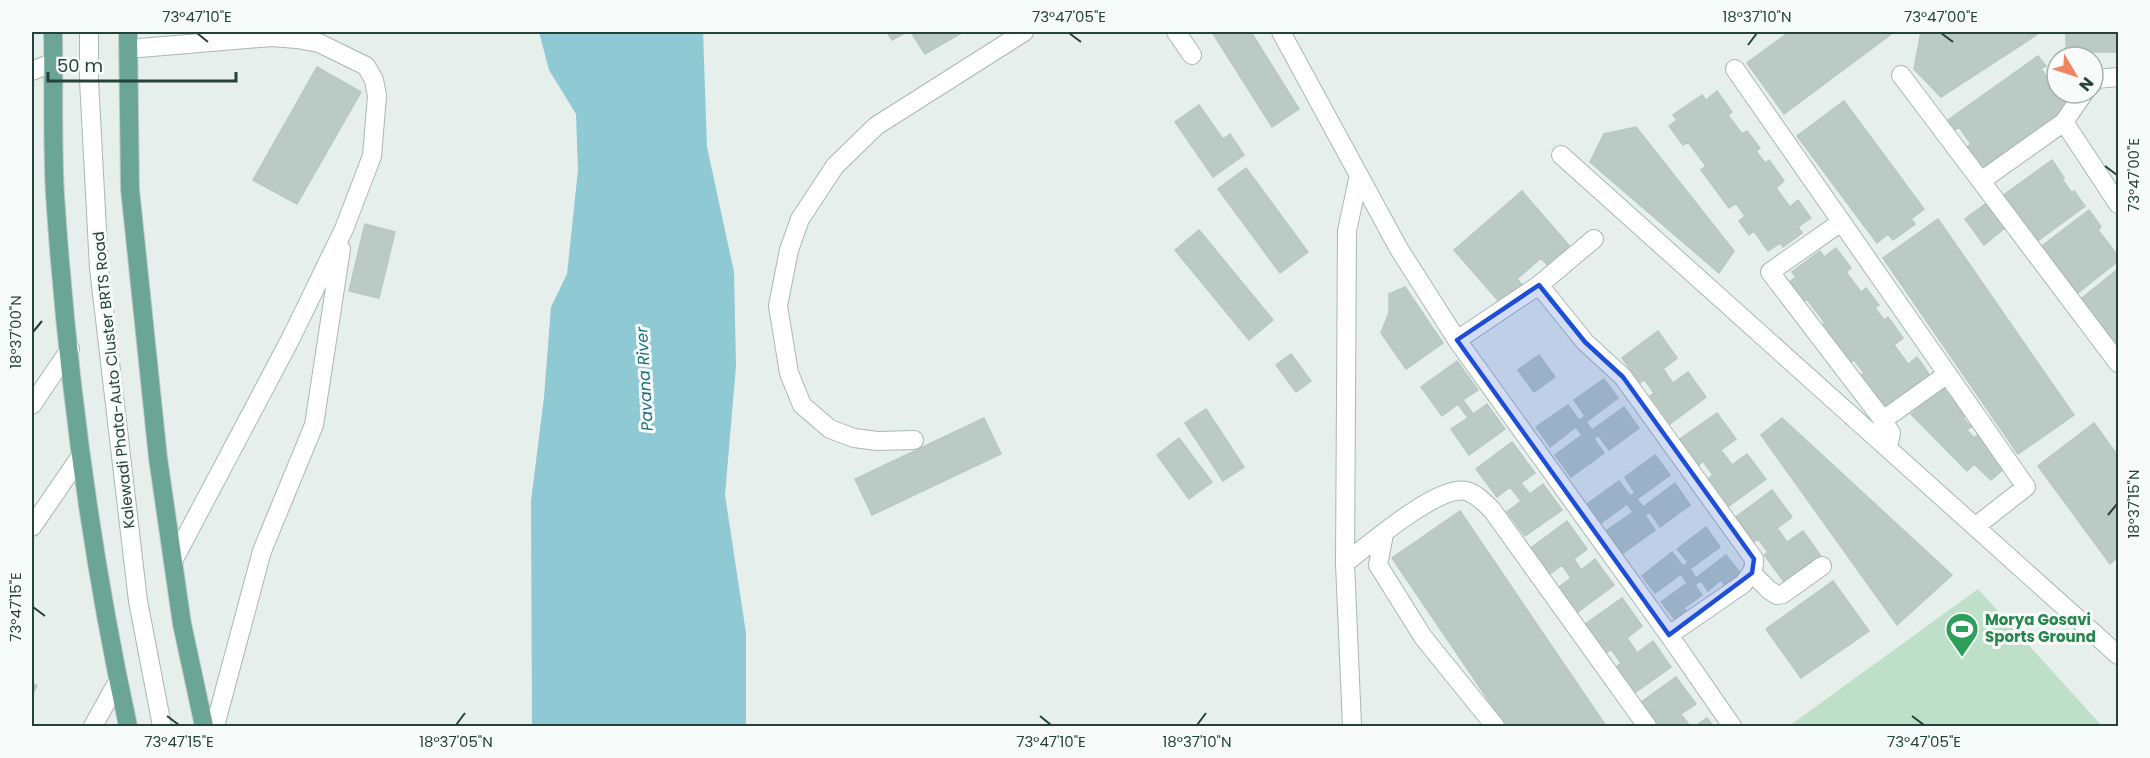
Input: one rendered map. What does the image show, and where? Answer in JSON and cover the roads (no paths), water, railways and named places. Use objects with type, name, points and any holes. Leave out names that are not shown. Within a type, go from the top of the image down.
[{"type":"main road","points":[[53,32],[55,194],[80,457],[109,638],[128,726]]},
{"type":"main road","points":[[128,40],[130,189],[158,458],[182,624],[204,726]]},
{"type":"street","name":"Kalewadi Phata-Auto Cluster BRTS Road","points":[[89,32],[89,80],[99,268],[138,601],[162,726]]},
{"type":"street","points":[[914,440],[877,441],[854,438],[830,429],[802,405],[789,373],[778,306],[789,250],[800,219],[836,166],[862,139],[886,120],[1024,32]]},
{"type":"street","points":[[1176,32],[1192,55]]},
{"type":"street","points":[[1281,32],[1399,249],[1457,340],[1732,726]]},
{"type":"street","points":[[128,40],[272,37],[319,43],[366,66],[374,80],[377,96],[372,156],[344,229],[291,338],[173,561]]},
{"type":"street","points":[[32,72],[54,62]]},
{"type":"street","points":[[1734,69],[2026,487],[1976,526]]},
{"type":"street","points":[[1901,75],[2118,363]]},
{"type":"street","points":[[1981,181],[2064,122],[2076,105]]},
{"type":"street","points":[[2064,122],[2118,204]]},
{"type":"street","points":[[1561,155],[2118,655]]},
{"type":"street","points":[[1359,175],[1347,231],[1345,563],[1352,718],[1364,726]]},
{"type":"street","points":[[1841,222],[1770,272],[1891,433],[1888,447]]},
{"type":"street","points":[[215,726],[262,551],[314,425],[344,229]]},
{"type":"street","points":[[1457,340],[1539,285],[1594,239]]},
{"type":"street","points":[[1539,285],[1585,342],[1623,377],[1754,559],[1755,566],[1752,573],[1743,584],[1669,635]]},
{"type":"street","points":[[32,405],[70,349]]},
{"type":"street","points":[[1882,420],[1947,375]]},
{"type":"street","points":[[32,527],[80,457]]},
{"type":"street","points":[[1345,563],[1425,503],[1452,492],[1466,491],[1478,496],[1509,533],[1647,726]]},
{"type":"street","points":[[1384,534],[1378,565],[1423,637],[1495,726]]},
{"type":"street","points":[[1752,573],[1777,595],[1783,594],[1822,566]]},
{"type":"street","points":[[93,726],[118,681]]},
{"type":"water","name":"Pavana River","points":[[539,32],[703,32],[707,147],[734,272],[736,366],[725,495],[746,633],[746,726],[532,726],[531,501],[544,397],[551,307],[567,274],[578,170],[576,114],[549,70]]},
{"type":"place","name":"Morya Gosavi Sports Ground","points":[[1962,658]]}]
